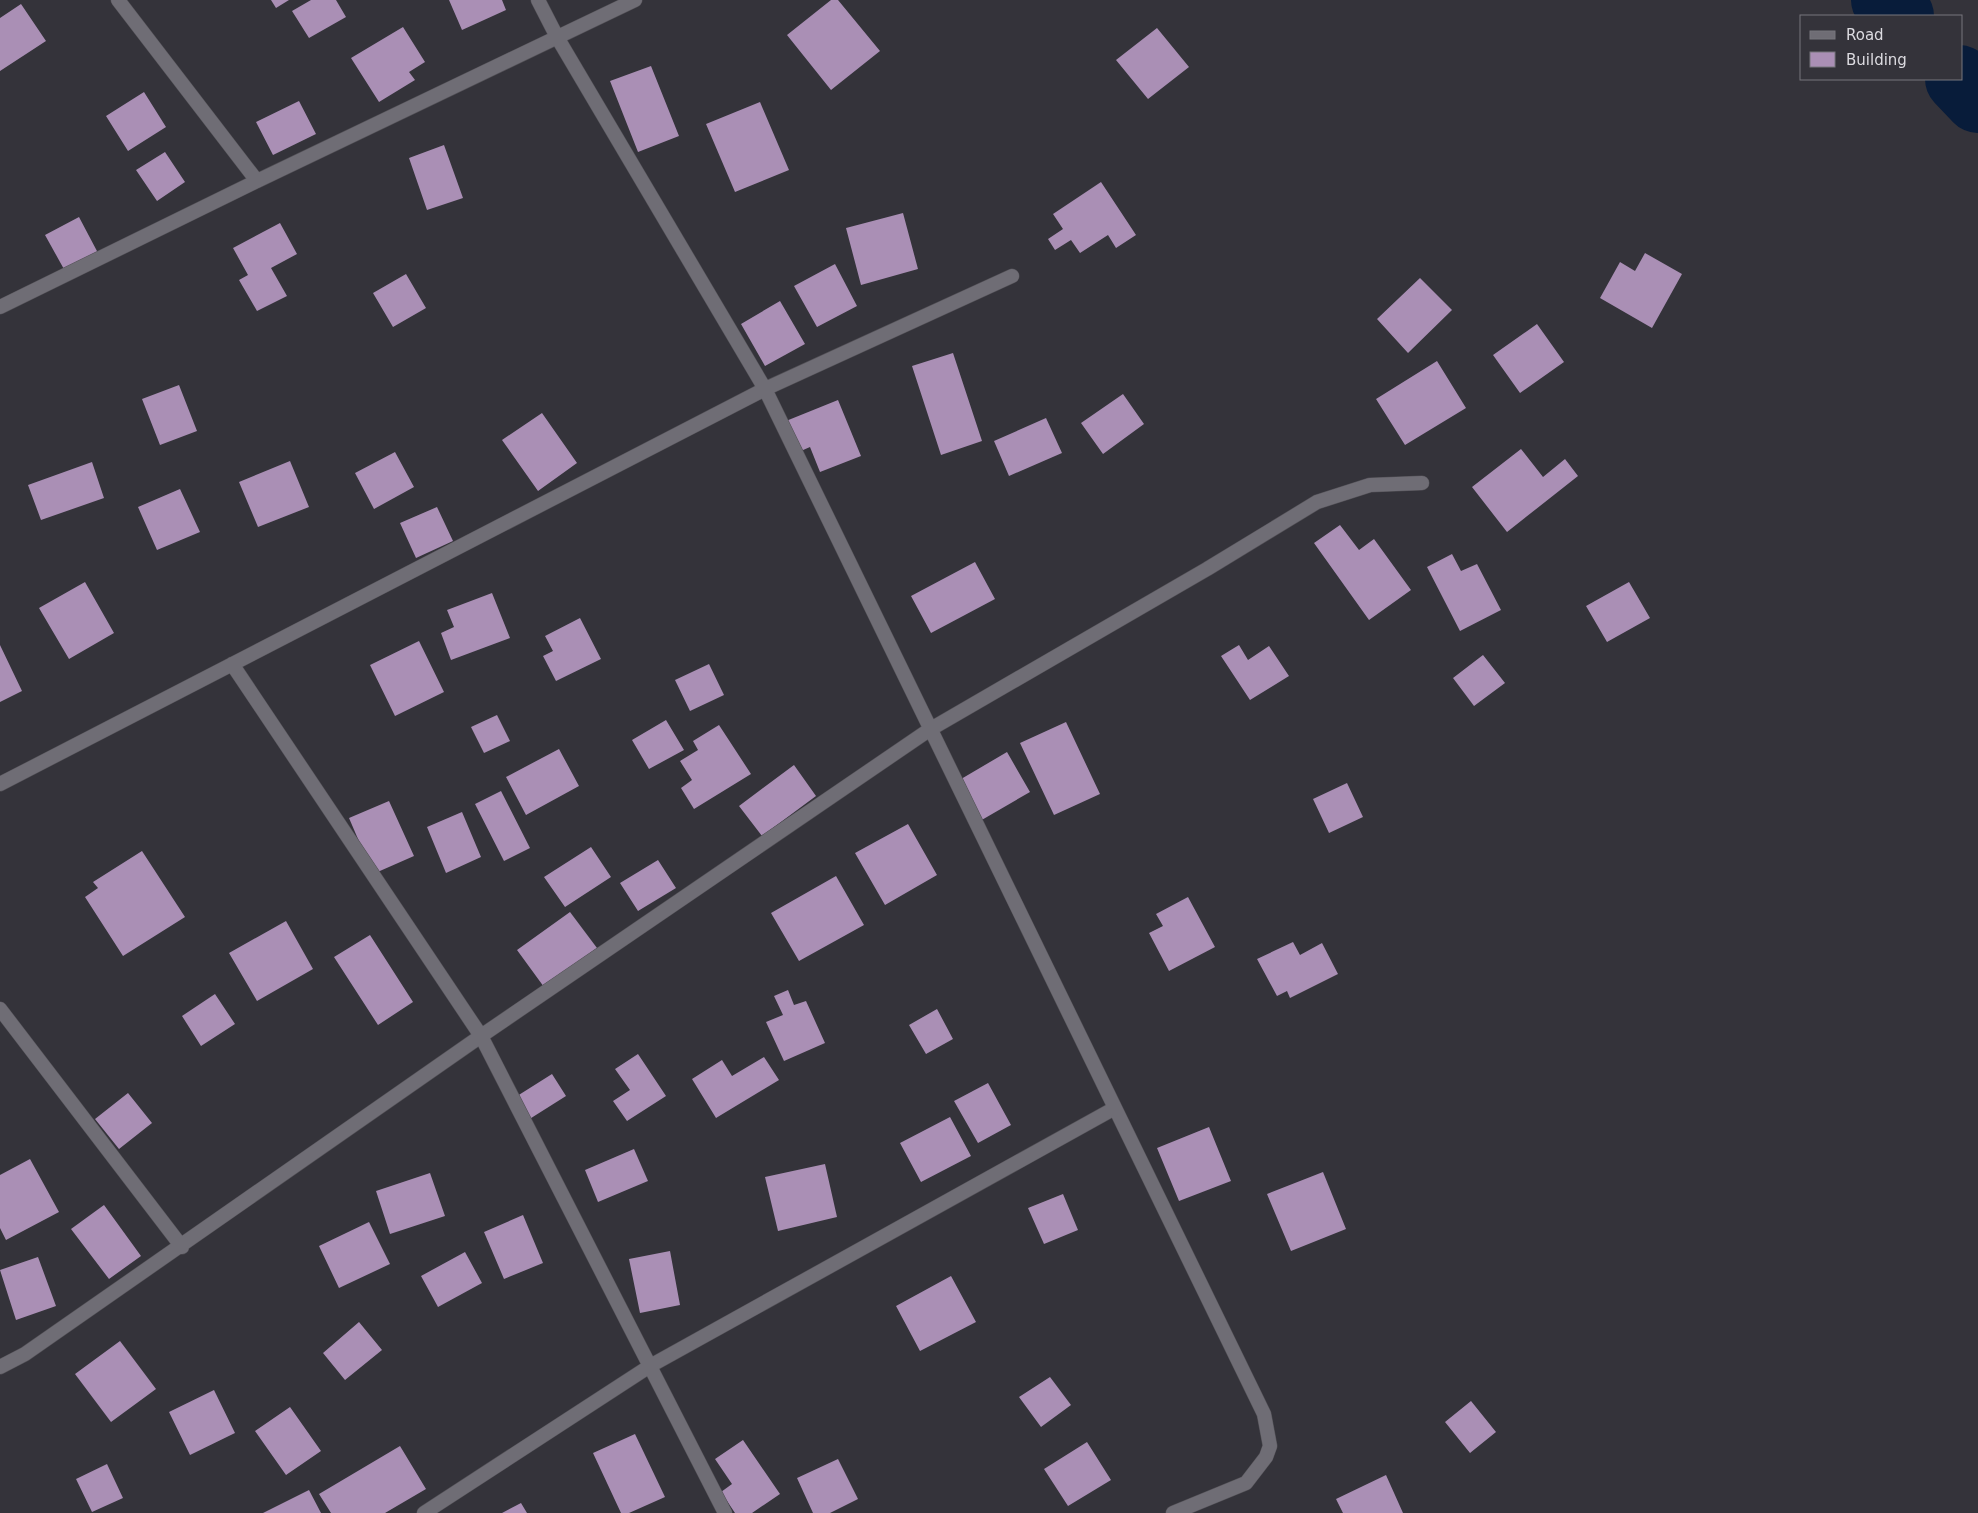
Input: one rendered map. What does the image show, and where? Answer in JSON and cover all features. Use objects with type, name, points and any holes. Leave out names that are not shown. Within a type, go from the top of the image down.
[{"type":"street","points":[[118,0],[257,181]]},
{"type":"street","points":[[538,0],[557,37],[765,389],[929,730],[1264,1414],[1270,1446],[1266,1457],[1246,1483],[1173,1513]]},
{"type":"street","points":[[0,307],[257,181],[635,0]]},
{"type":"street","points":[[2,778],[232,664],[765,389],[1012,276]]},
{"type":"street","points":[[0,1367],[25,1354],[182,1247],[481,1036],[929,730],[1207,569],[1317,502],[1370,485],[1422,483]]},
{"type":"street","points":[[232,664],[481,1036],[725,1513]]},
{"type":"street","points":[[0,1009],[182,1247]]},
{"type":"street","points":[[424,1513],[650,1366],[1115,1108]]},
{"type":"building","points":[[271,0],[289,0],[276,8]]},
{"type":"building","points":[[311,0],[336,0],[346,17],[309,38],[292,11]]},
{"type":"building","points":[[449,0],[502,0],[506,10],[462,30]]},
{"type":"building","points":[[831,0],[838,0],[880,51],[831,90],[787,35]]},
{"type":"building","points":[[21,4],[46,41],[0,71],[0,18]]},
{"type":"building","points":[[403,27],[425,62],[409,72],[415,80],[379,102],[351,58]]},
{"type":"building","points":[[1157,28],[1189,67],[1148,99],[1116,60]]},
{"type":"building","points":[[651,66],[679,136],[638,152],[610,81]]},
{"type":"building","points":[[144,92],[166,127],[128,151],[106,116]]},
{"type":"building","points":[[299,101],[316,134],[273,155],[256,122]]},
{"type":"building","points":[[760,102],[789,170],[735,192],[706,124]]},
{"type":"building","points":[[444,145],[463,198],[427,210],[409,158]]},
{"type":"building","points":[[165,152],[185,182],[157,201],[136,170]]},
{"type":"building","points":[[1101,182],[1136,235],[1116,248],[1108,235],[1080,253],[1071,240],[1055,250],[1048,239],[1063,229],[1053,214]]},
{"type":"building","points":[[903,213],[918,269],[861,285],[846,228]]},
{"type":"building","points":[[79,217],[98,253],[65,271],[45,235]]},
{"type":"building","points":[[280,223],[297,254],[271,268],[287,296],[257,311],[239,280],[248,275],[233,248]]},
{"type":"building","points":[[1645,253],[1682,274],[1652,328],[1600,298],[1620,262],[1635,271]]},
{"type":"building","points":[[835,264],[857,306],[817,327],[794,286]]},
{"type":"building","points":[[406,274],[426,308],[393,327],[373,293]]},
{"type":"building","points":[[1420,278],[1452,310],[1408,353],[1377,319]]},
{"type":"building","points":[[780,301],[805,344],[765,366],[741,324]]},
{"type":"building","points":[[1537,324],[1564,362],[1520,393],[1493,355]]},
{"type":"building","points":[[953,353],[982,441],[941,455],[912,366]]},
{"type":"building","points":[[1437,361],[1466,408],[1405,445],[1376,399]]},
{"type":"building","points":[[179,385],[197,431],[160,445],[142,399]]},
{"type":"building","points":[[1123,394],[1144,424],[1103,454],[1081,423]]},
{"type":"building","points":[[838,400],[861,456],[820,472],[810,447],[794,454],[781,423]]},
{"type":"building","points":[[542,413],[577,463],[538,491],[502,440]]},
{"type":"building","points":[[1046,418],[1062,453],[1009,476],[994,441]]},
{"type":"building","points":[[1521,449],[1543,477],[1565,459],[1578,476],[1507,532],[1472,487]]},
{"type":"building","points":[[395,452],[414,487],[374,509],[355,473]]},
{"type":"building","points":[[290,461],[309,507],[258,527],[239,482]]},
{"type":"building","points":[[92,462],[104,498],[41,520],[28,485]]},
{"type":"building","points":[[180,489],[200,532],[157,550],[138,507]]},
{"type":"building","points":[[437,507],[453,541],[416,558],[400,523]]},
{"type":"building","points":[[1340,525],[1359,550],[1374,539],[1411,590],[1369,620],[1314,543]]},
{"type":"building","points":[[1452,554],[1461,571],[1477,564],[1501,610],[1460,631],[1427,567]]},
{"type":"building","points":[[975,562],[995,599],[931,633],[911,596]]},
{"type":"building","points":[[85,582],[114,633],[69,659],[39,608]]},
{"type":"building","points":[[1629,582],[1650,618],[1607,642],[1586,606]]},
{"type":"building","points":[[492,593],[510,638],[451,660],[441,633],[454,627],[447,610]]},
{"type":"building","points":[[580,618],[601,659],[556,681],[543,656],[553,651],[545,636]]},
{"type":"building","points":[[419,641],[444,692],[395,716],[370,665]]},
{"type":"building","points":[[0,645],[22,691],[0,702]]},
{"type":"building","points":[[1239,645],[1248,660],[1269,646],[1289,676],[1250,700],[1221,656]]},
{"type":"building","points":[[1483,655],[1505,683],[1474,706],[1453,678]]},
{"type":"building","points":[[709,664],[724,695],[690,711],[675,680]]},
{"type":"building","points":[[497,715],[510,741],[484,753],[471,727]]},
{"type":"building","points":[[666,720],[684,750],[649,769],[632,740]]},
{"type":"building","points":[[1066,722],[1100,794],[1054,815],[1020,743]]},
{"type":"building","points":[[719,725],[751,774],[694,809],[681,788],[692,780],[680,761],[698,750],[693,741]]},
{"type":"building","points":[[559,749],[579,786],[526,815],[506,777]]},
{"type":"building","points":[[1007,752],[1030,792],[980,821],[956,782]]},
{"type":"building","points":[[794,765],[816,796],[762,836],[739,806]]},
{"type":"building","points":[[1347,783],[1363,817],[1329,833],[1313,799]]},
{"type":"building","points":[[501,791],[530,848],[504,861],[475,804]]},
{"type":"building","points":[[389,801],[414,856],[373,874],[349,818]]},
{"type":"building","points":[[462,812],[481,857],[446,873],[427,827]]},
{"type":"building","points":[[908,824],[937,875],[885,905],[855,853]]},
{"type":"building","points":[[591,847],[611,877],[565,907],[544,877]]},
{"type":"building","points":[[142,851],[185,917],[123,956],[85,897],[98,888],[93,882]]},
{"type":"building","points":[[658,860],[676,888],[638,911],[620,883]]},
{"type":"building","points":[[836,876],[864,925],[799,961],[771,913]]},
{"type":"building","points":[[1188,897],[1215,947],[1169,971],[1149,933],[1163,926],[1156,914]]},
{"type":"building","points":[[570,912],[597,948],[544,987],[517,950]]},
{"type":"building","points":[[286,921],[313,969],[257,1001],[229,953]]},
{"type":"building","points":[[370,935],[413,1002],[378,1025],[334,957]]},
{"type":"building","points":[[1293,942],[1300,955],[1322,943],[1338,974],[1290,998],[1287,991],[1277,996],[1257,959]]},
{"type":"building","points":[[788,990],[794,1005],[806,1001],[825,1043],[784,1061],[766,1022],[783,1015],[774,996]]},
{"type":"building","points":[[215,994],[235,1024],[201,1046],[182,1016]]},
{"type":"building","points":[[937,1009],[953,1039],[926,1054],[909,1025]]},
{"type":"building","points":[[638,1054],[666,1096],[627,1121],[613,1101],[630,1090],[615,1069]]},
{"type":"building","points":[[764,1057],[779,1080],[716,1118],[692,1079],[722,1060],[732,1076]]},
{"type":"building","points":[[552,1074],[566,1096],[528,1120],[514,1098]]},
{"type":"building","points":[[988,1083],[1011,1125],[978,1143],[954,1101]]},
{"type":"building","points":[[128,1093],[152,1123],[119,1149],[95,1119]]},
{"type":"building","points":[[950,1117],[971,1156],[921,1182],[900,1143]]},
{"type":"building","points":[[1209,1127],[1231,1181],[1179,1201],[1157,1148]]},
{"type":"building","points":[[634,1149],[648,1181],[598,1202],[585,1170]]},
{"type":"building","points":[[30,1159],[59,1212],[6,1240],[0,1228],[0,1175]]},
{"type":"building","points":[[825,1164],[837,1217],[778,1231],[765,1177]]},
{"type":"building","points":[[1323,1172],[1346,1229],[1291,1251],[1267,1194]]},
{"type":"building","points":[[430,1173],[445,1216],[390,1234],[376,1191]]},
{"type":"building","points":[[1063,1194],[1078,1230],[1044,1244],[1028,1208]]},
{"type":"building","points":[[104,1205],[141,1256],[109,1279],[71,1229]]},
{"type":"building","points":[[523,1215],[543,1263],[504,1279],[484,1232]]},
{"type":"building","points":[[369,1222],[390,1264],[339,1288],[319,1246]]},
{"type":"building","points":[[670,1251],[680,1305],[640,1313],[629,1259]]},
{"type":"building","points":[[465,1252],[482,1283],[438,1307],[421,1276]]},
{"type":"building","points":[[38,1257],[56,1306],[16,1320],[0,1270]]},
{"type":"building","points":[[951,1276],[976,1322],[920,1351],[896,1306]]},
{"type":"building","points":[[359,1322],[382,1350],[345,1380],[323,1353]]},
{"type":"building","points":[[120,1341],[156,1389],[111,1422],[75,1374]]},
{"type":"building","points":[[1050,1377],[1071,1405],[1041,1427],[1019,1397]]},
{"type":"building","points":[[214,1390],[235,1433],[190,1455],[169,1412]]},
{"type":"building","points":[[1471,1401],[1496,1432],[1470,1453],[1445,1422]]},
{"type":"building","points":[[290,1407],[321,1451],[286,1475],[255,1431]]},
{"type":"building","points":[[635,1434],[665,1497],[629,1513],[621,1513],[593,1453]]},
{"type":"building","points":[[743,1440],[780,1494],[752,1513],[735,1513],[721,1492],[732,1484],[715,1459]]},
{"type":"building","points":[[1087,1442],[1111,1480],[1068,1506],[1044,1469]]},
{"type":"building","points":[[400,1446],[426,1489],[385,1513],[331,1513],[319,1494]]},
{"type":"building","points":[[838,1459],[858,1499],[830,1513],[813,1513],[797,1478]]},
{"type":"building","points":[[107,1464],[123,1498],[92,1512],[76,1479]]},
{"type":"building","points":[[1386,1475],[1403,1513],[1343,1513],[1336,1499]]},
{"type":"building","points":[[309,1490],[321,1513],[263,1513]]},
{"type":"building","points":[[521,1503],[527,1513],[502,1513]]},
{"type":"waterway","points":[[1885,0],[1899,15]]},
{"type":"waterway","points":[[1960,80],[1978,99]]}]
